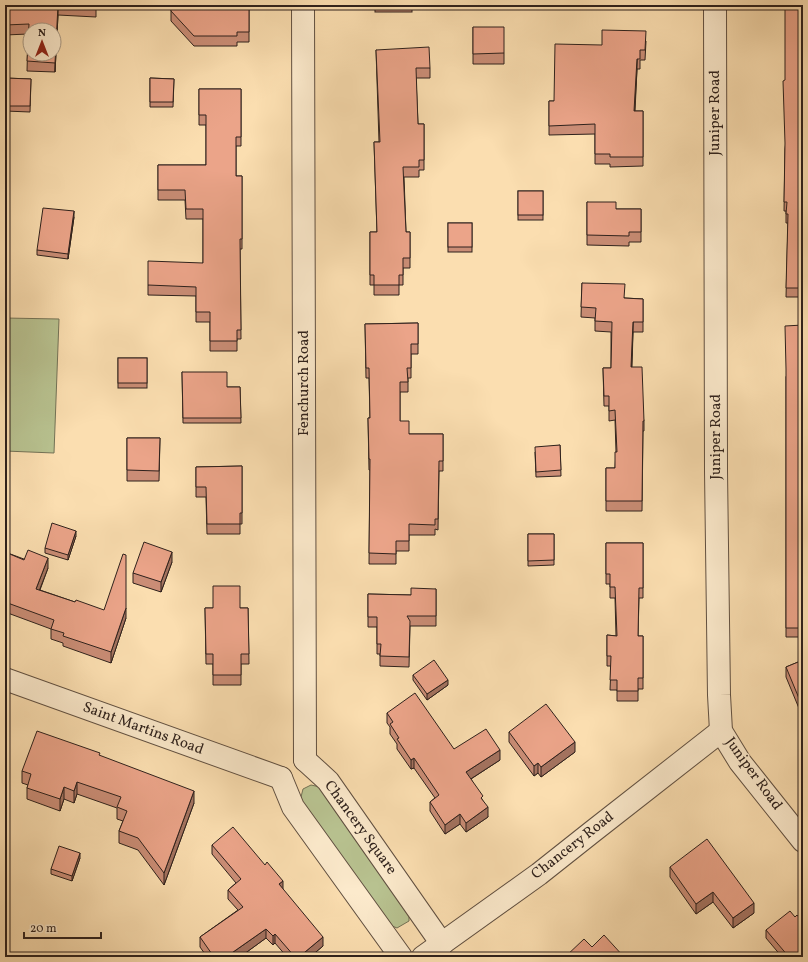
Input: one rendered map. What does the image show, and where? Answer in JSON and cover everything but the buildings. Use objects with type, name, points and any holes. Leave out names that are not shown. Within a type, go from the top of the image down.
[{"type":"street","name":"Fenchurch Road","points":[[303,5],[305,760]]},
{"type":"street","name":"Juniper Road","points":[[715,5],[716,471],[719,695],[721,731],[740,762],[803,841]]},
{"type":"street","name":"Saint Martins Road","points":[[5,679],[281,778]]},
{"type":"street","name":"Chancery Road","points":[[423,957],[539,874],[721,731]]},
{"type":"street","points":[[305,760],[281,778],[294,807],[401,957]]},
{"type":"street","name":"Chancery Square","points":[[305,760],[328,781],[442,944]]},
{"type":"green space","points":[[5,318],[59,319],[54,453],[5,451]]},
{"type":"green space","points":[[311,785],[320,787],[409,914],[409,921],[397,928],[390,925],[304,806],[301,797],[303,789]]}]
